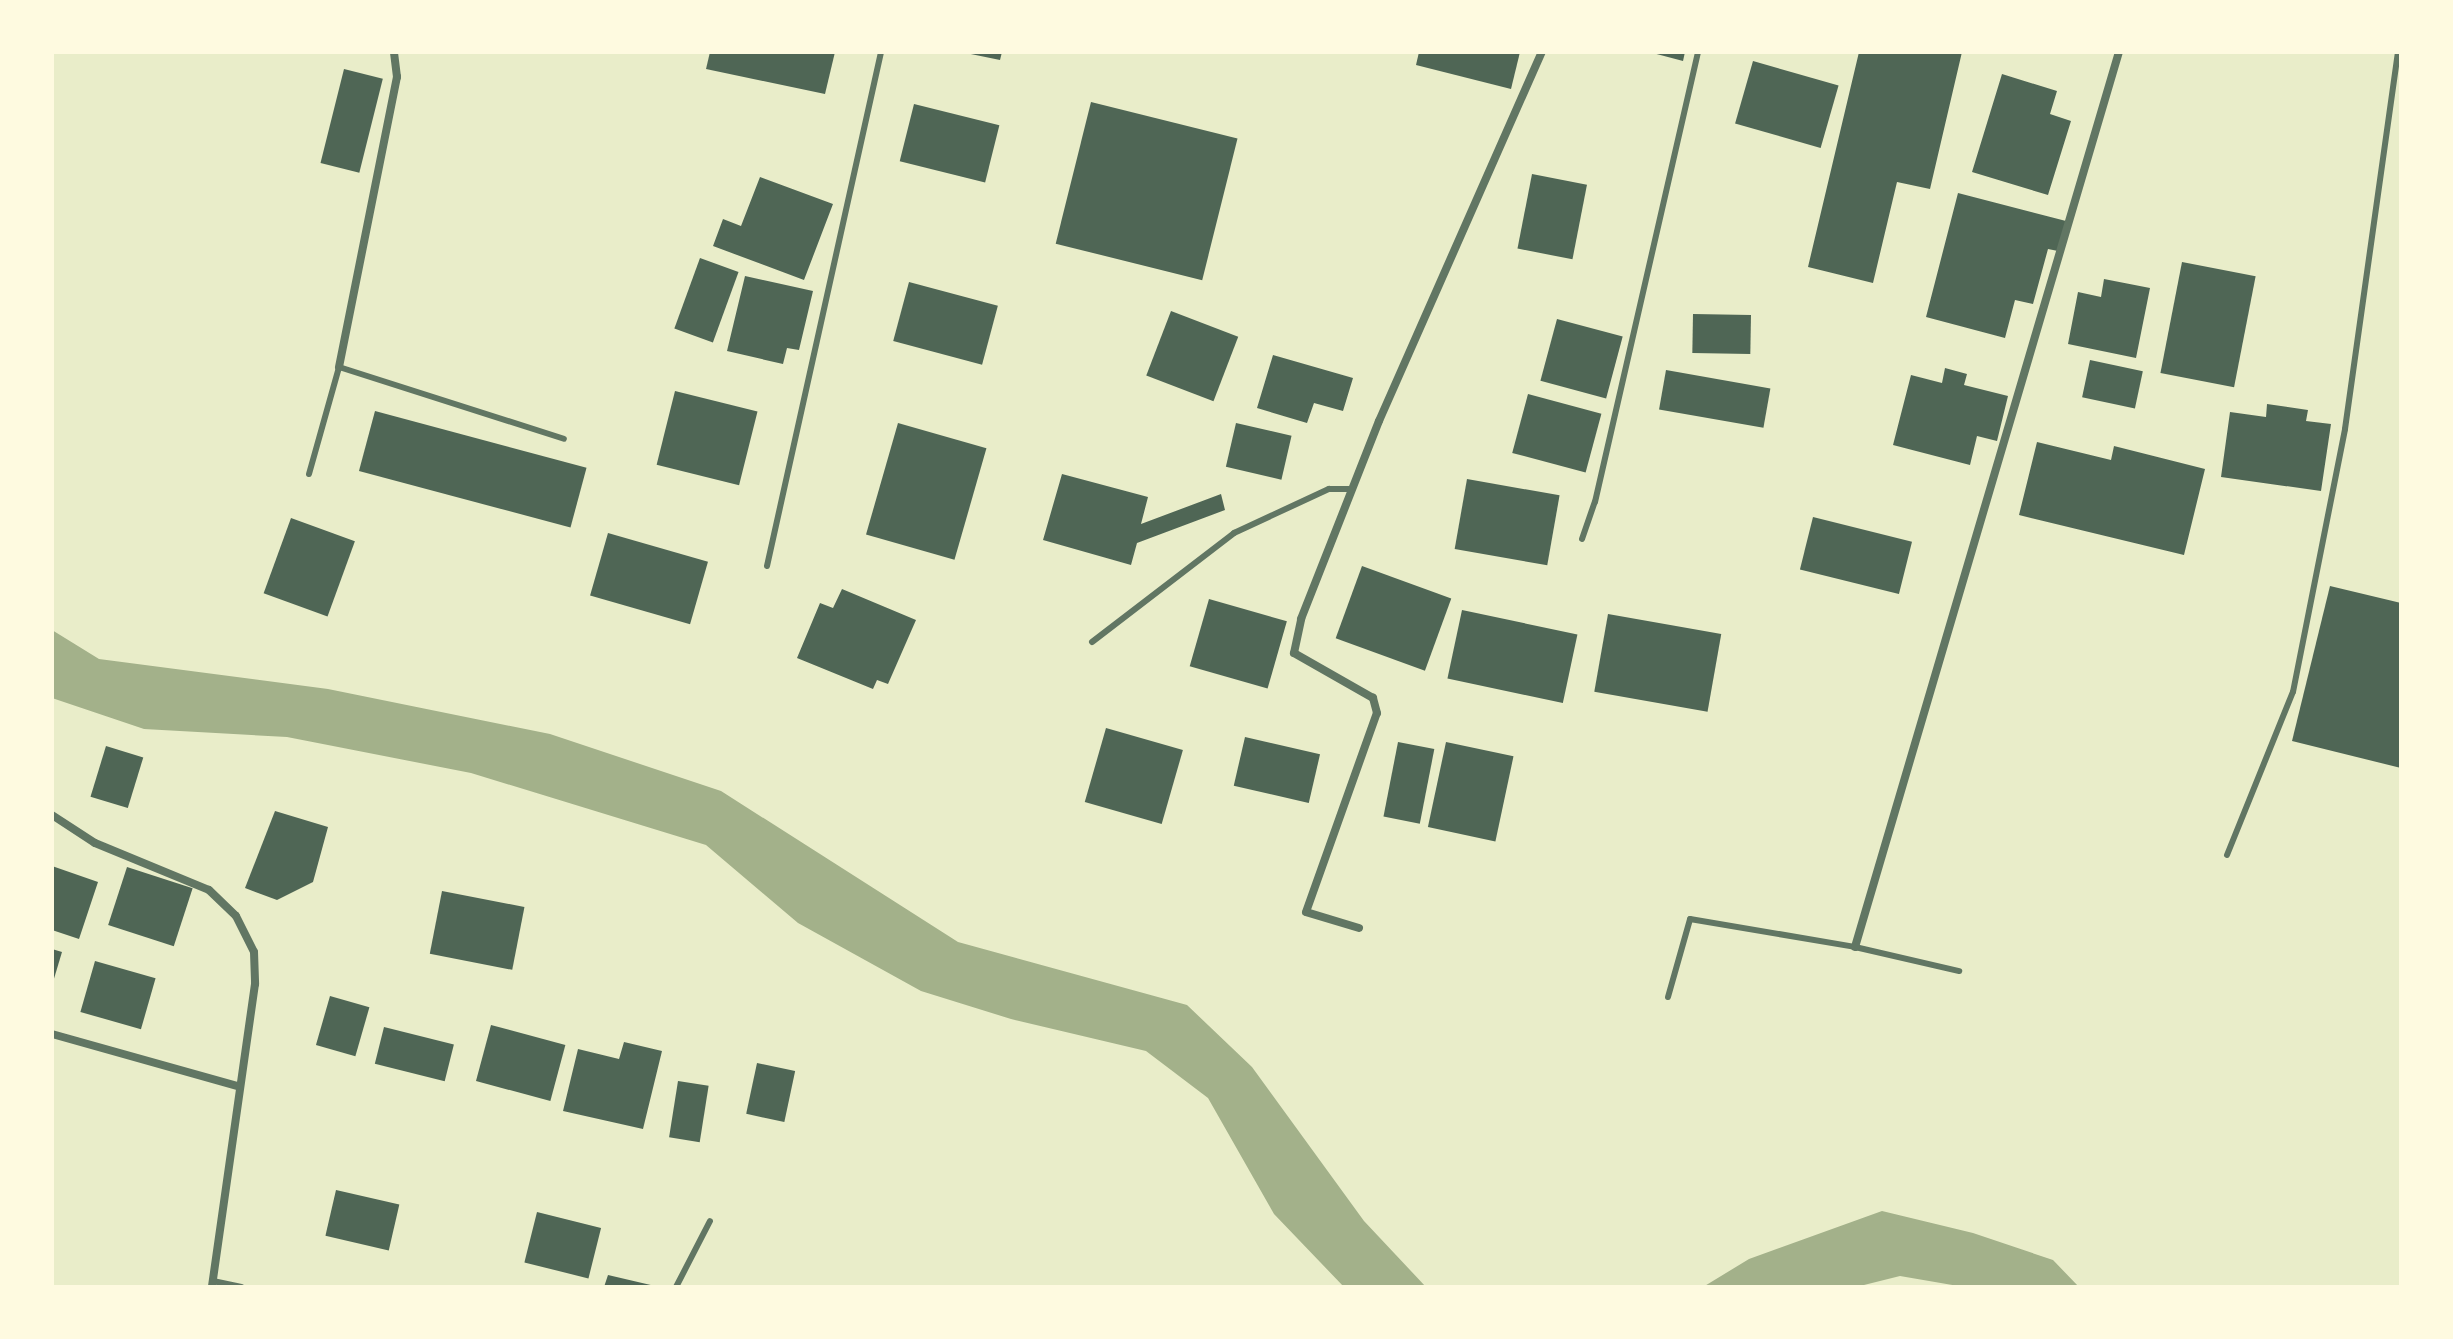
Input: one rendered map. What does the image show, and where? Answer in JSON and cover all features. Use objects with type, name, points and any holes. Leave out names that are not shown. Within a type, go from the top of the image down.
[{"type":"street","points":[[339,367],[397,77],[394,52]]},
{"type":"street","points":[[1359,928],[1306,912],[1377,713],[1373,698],[1294,653],[1301,619],[1351,489],[1542,52]]},
{"type":"street","points":[[1855,947],[2119,52]]},
{"type":"street","points":[[52,815],[95,843],[209,890],[236,916],[254,952],[255,984],[237,1086],[212,1284]]},
{"type":"street","points":[[52,1034],[237,1086]]},
{"type":"lane","points":[[767,566],[881,52]]},
{"type":"lane","points":[[1582,539],[1595,502],[1698,52]]},
{"type":"lane","points":[[2227,855],[2293,692],[2345,429],[2398,52]]},
{"type":"lane","points":[[309,474],[339,367],[564,439]]},
{"type":"lane","points":[[1092,642],[1234,533],[1329,489],[1351,489]]},
{"type":"lane","points":[[1668,997],[1690,919],[1855,947],[1959,971]]},
{"type":"lane","points":[[676,1287],[710,1221]]},
{"type":"lane","points":[[212,1284],[241,1287]]},
{"type":"shaded area","points":[[52,630],[99,659],[328,689],[550,734],[721,791],[958,942],[1187,1005],[1252,1067],[1364,1221],[1426,1287],[1344,1287],[1274,1214],[1208,1098],[1146,1051],[1011,1019],[921,991],[798,923],[706,845],[471,773],[287,737],[144,729],[52,698]]},
{"type":"shaded area","points":[[1882,1211],[1973,1233],[2053,1260],[2079,1287],[1964,1287],[1900,1276],[1856,1287],[1703,1287],[1749,1259]]},
{"type":"building","points":[[710,52],[835,52],[825,94],[706,69]]},
{"type":"building","points":[[961,52],[1002,52],[1000,60]]},
{"type":"building","points":[[1419,52],[1520,52],[1511,89],[1416,65]]},
{"type":"building","points":[[1649,52],[1685,52],[1683,61]]},
{"type":"building","points":[[1859,52],[1962,52],[1930,189],[1897,182],[1873,283],[1808,267]]},
{"type":"building","points":[[1753,61],[1839,86],[1821,148],[1735,123]]},
{"type":"building","points":[[344,69],[383,79],[359,173],[321,163]]},
{"type":"building","points":[[2002,74],[2057,91],[2050,114],[2071,121],[2048,195],[1972,172]]},
{"type":"building","points":[[1091,102],[1238,139],[1202,280],[1056,244]]},
{"type":"building","points":[[914,104],[999,125],[985,183],[900,161]]},
{"type":"building","points":[[1532,174],[1587,185],[1572,259],[1517,249]]},
{"type":"building","points":[[760,177],[833,204],[804,280],[713,246],[723,219],[741,226]]},
{"type":"building","points":[[1958,193],[2066,221],[2058,251],[2048,249],[2033,304],[2015,300],[2005,338],[1926,317]]},
{"type":"building","points":[[700,258],[739,272],[713,342],[674,328]]},
{"type":"building","points":[[2182,262],[2256,276],[2234,387],[2160,373]]},
{"type":"building","points":[[745,276],[813,291],[799,350],[787,348],[783,364],[727,351]]},
{"type":"building","points":[[2104,279],[2150,288],[2136,358],[2068,344],[2078,292],[2101,297]]},
{"type":"building","points":[[909,282],[998,306],[982,365],[893,341]]},
{"type":"building","points":[[1171,311],[1238,337],[1213,401],[1146,375]]},
{"type":"building","points":[[1693,314],[1751,315],[1750,354],[1692,353]]},
{"type":"building","points":[[1557,319],[1623,337],[1606,398],[1540,381]]},
{"type":"building","points":[[1273,355],[1353,378],[1343,411],[1314,403],[1307,423],[1257,408]]},
{"type":"building","points":[[2090,360],[2143,371],[2135,408],[2082,397]]},
{"type":"building","points":[[1945,368],[1967,374],[1964,385],[2008,396],[1997,441],[1977,436],[1970,465],[1893,445],[1911,375],[1942,383]]},
{"type":"building","points":[[1666,370],[1770,388],[1763,428],[1659,409]]},
{"type":"building","points":[[675,391],[757,412],[739,485],[657,465]]},
{"type":"building","points":[[1528,394],[1601,414],[1586,473],[1512,453]]},
{"type":"building","points":[[2267,404],[2308,410],[2306,421],[2331,424],[2321,491],[2221,477],[2230,412],[2266,417]]},
{"type":"building","points":[[375,411],[587,468],[570,528],[359,471]]},
{"type":"building","points":[[898,423],[986,448],[954,560],[866,535]]},
{"type":"building","points":[[1236,423],[1292,436],[1281,480],[1226,467]]},
{"type":"building","points":[[2037,442],[2111,460],[2114,446],[2205,469],[2184,555],[2019,515]]},
{"type":"building","points":[[1062,474],[1148,497],[1141,524],[1221,494],[1225,510],[1137,543],[1131,565],[1043,540]]},
{"type":"building","points":[[1467,479],[1560,495],[1547,565],[1455,549]]},
{"type":"building","points":[[1813,517],[1912,542],[1899,594],[1800,569]]},
{"type":"building","points":[[291,518],[355,541],[328,616],[264,593]]},
{"type":"building","points":[[608,533],[708,562],[690,624],[590,595]]},
{"type":"building","points":[[1362,566],[1451,598],[1425,671],[1336,638]]},
{"type":"building","points":[[2330,586],[2401,603],[2401,768],[2292,741]]},
{"type":"building","points":[[842,589],[916,620],[888,684],[877,680],[873,689],[797,658],[820,603],[833,608]]},
{"type":"building","points":[[1209,599],[1287,621],[1268,689],[1190,666]]},
{"type":"building","points":[[1462,610],[1577,635],[1563,703],[1447,678]]},
{"type":"building","points":[[1608,614],[1721,634],[1708,712],[1594,692]]},
{"type":"building","points":[[1106,728],[1183,750],[1162,824],[1085,802]]},
{"type":"building","points":[[1245,737],[1320,754],[1309,803],[1234,786]]},
{"type":"building","points":[[1398,742],[1434,749],[1420,824],[1383,817]]},
{"type":"building","points":[[1446,742],[1513,756],[1495,841],[1428,827]]},
{"type":"building","points":[[106,746],[143,757],[128,808],[91,797]]},
{"type":"building","points":[[275,811],[328,827],[313,882],[277,900],[245,888]]},
{"type":"building","points":[[52,866],[98,882],[79,939],[52,930]]},
{"type":"building","points":[[127,867],[193,888],[174,946],[108,925]]},
{"type":"building","points":[[442,891],[524,907],[512,970],[430,954]]},
{"type":"building","points":[[52,949],[62,952],[53,982],[52,982]]},
{"type":"building","points":[[95,961],[156,978],[141,1029],[80,1012]]},
{"type":"building","points":[[330,996],[369,1007],[355,1056],[316,1045]]},
{"type":"building","points":[[491,1025],[565,1045],[550,1101],[476,1081]]},
{"type":"building","points":[[384,1027],[454,1044],[445,1081],[375,1064]]},
{"type":"building","points":[[624,1042],[662,1051],[643,1129],[563,1111],[578,1049],[619,1059]]},
{"type":"building","points":[[757,1063],[795,1071],[784,1122],[746,1114]]},
{"type":"building","points":[[678,1081],[709,1086],[700,1142],[669,1137]]},
{"type":"building","points":[[336,1190],[399,1205],[389,1250],[325,1236]]},
{"type":"building","points":[[537,1212],[601,1228],[588,1278],[524,1262]]},
{"type":"building","points":[[608,1275],[655,1286],[655,1287],[604,1287]]}]
